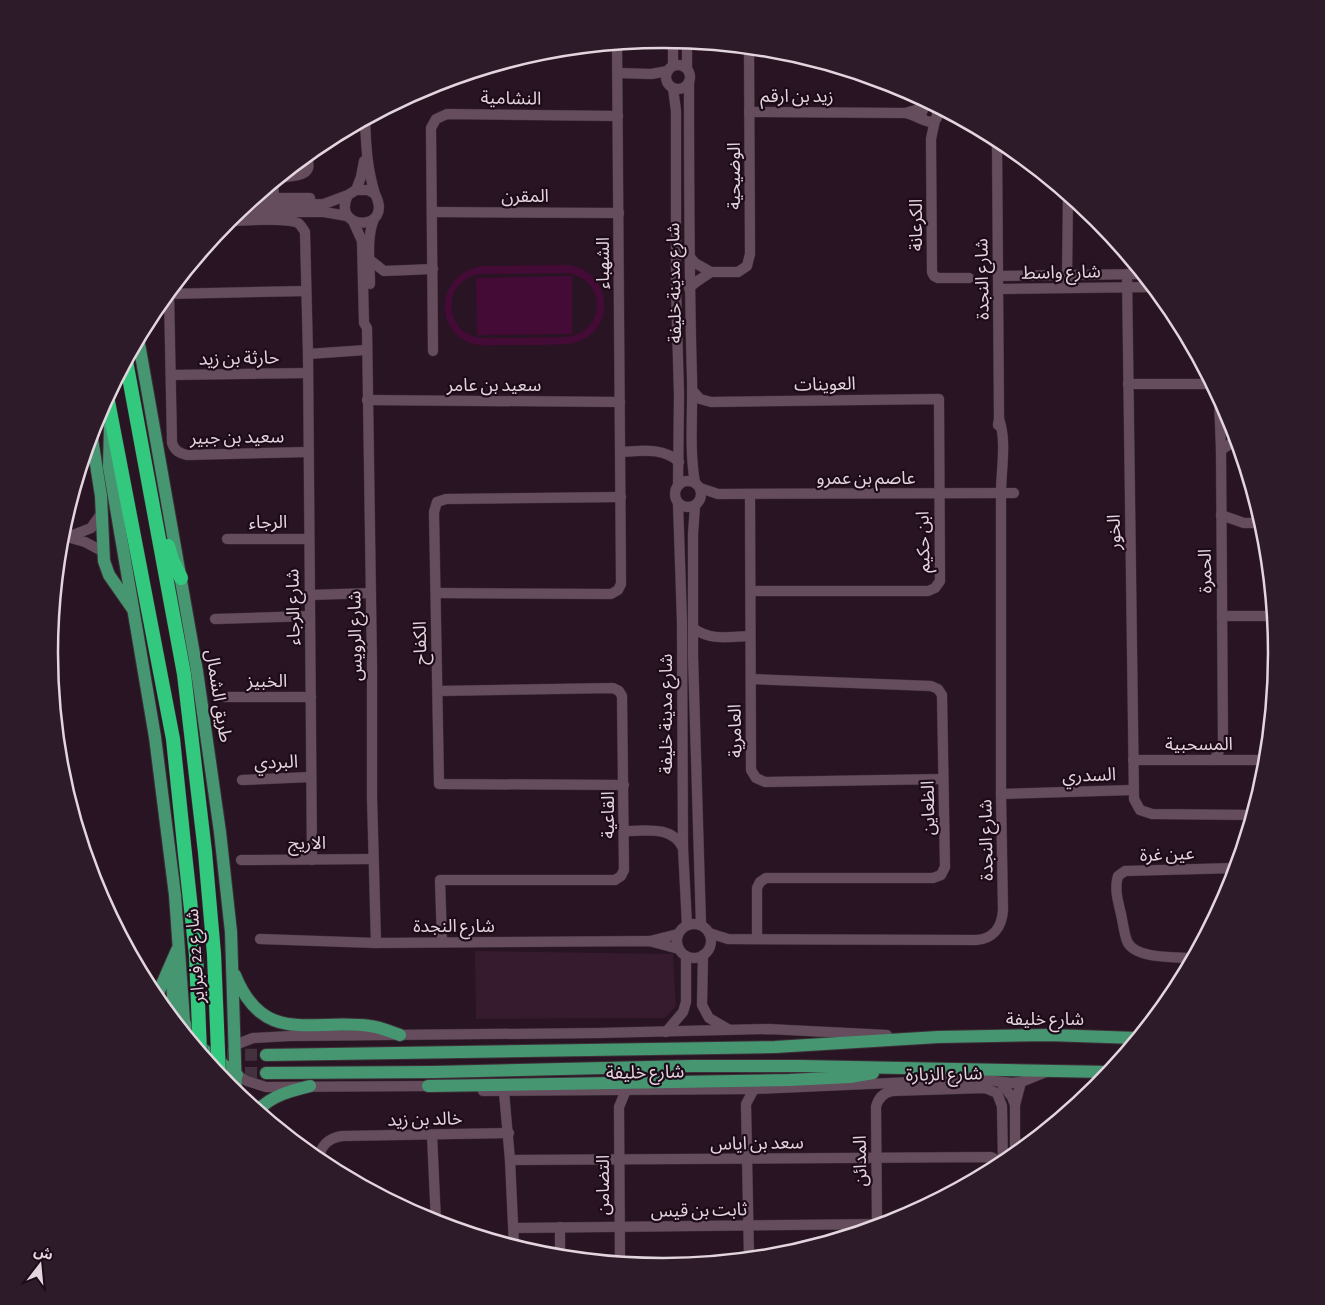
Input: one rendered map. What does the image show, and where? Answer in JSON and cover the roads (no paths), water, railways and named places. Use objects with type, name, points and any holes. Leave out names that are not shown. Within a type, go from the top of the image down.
[{"type":"highway","name":"طريق الشمال","points":[[128,371],[184,674],[205,852]]},
{"type":"highway","points":[[109,409],[111,419]]},
{"type":"highway","name":"شارع 22 فبراير","points":[[111,419],[173,738],[206,1049]]},
{"type":"highway","points":[[138,424],[146,445],[172,560],[180,578]]},
{"type":"highway","name":"شارع 22 فبراير","points":[[205,852],[214,954],[219,1062]]},
{"type":"main road","name":"طريق الشمال","points":[[140,349],[197,671],[220,832],[231,932],[237,1082]]},
{"type":"main road","points":[[111,419],[109,467],[155,737],[179,943],[179,1016]]},
{"type":"main road","points":[[109,448],[102,466],[102,551],[109,575],[134,611]]},
{"type":"main road","points":[[94,449],[101,496]]},
{"type":"main road","points":[[160,990],[179,943]]},
{"type":"main road","points":[[172,963],[178,1015]]},
{"type":"main road","points":[[232,966],[240,988],[247,998],[258,1011],[272,1020],[287,1025],[371,1026],[400,1035]]},
{"type":"main road","points":[[210,1053],[224,1039],[234,1020]]},
{"type":"main road","points":[[184,1022],[196,1028],[211,1030],[234,1020]]},
{"type":"main road","name":"شارع خليفة","points":[[266,1055],[775,1047],[923,1038],[1049,1035],[1128,1038]]},
{"type":"main road","points":[[212,1055],[235,1045]]},
{"type":"main road","points":[[222,1066],[237,1075]]},
{"type":"main road","name":"شارع خليفة","points":[[266,1073],[692,1066],[1098,1072]]},
{"type":"main road","points":[[428,1086],[789,1080],[850,1077],[900,1068]]},
{"type":"main road","points":[[263,1106],[282,1093],[310,1086]]},
{"type":"street","points":[[671,86],[666,78],[670,68],[672,48]]},
{"type":"street","points":[[651,74],[671,86],[684,88],[689,82],[691,75],[687,68],[687,49]]},
{"type":"street","name":"الشهباء","points":[[436,593],[611,594],[618,590],[621,584],[618,50]]},
{"type":"street","name":"الوضيحية","points":[[711,272],[738,272],[747,266],[750,254],[749,54]]},
{"type":"street","points":[[618,73],[651,74],[680,64],[687,68]]},
{"type":"street","name":"شارع مدينة خليفة","points":[[689,82],[689,288],[693,391],[693,461],[698,486]]},
{"type":"street","name":"شارع مدينة خليفة","points":[[671,86],[676,111],[678,486]]},
{"type":"street","name":"زيد بن ارقم","points":[[905,113],[923,107]]},
{"type":"street","points":[[926,108],[921,114],[928,120],[938,114]]},
{"type":"street","name":"زيد بن ارقم","points":[[749,112],[905,113],[928,120]]},
{"type":"street","name":"النشامية","points":[[433,351],[432,128],[436,119],[447,114],[618,116]]},
{"type":"street","name":"الكرعانة","points":[[928,120],[931,139],[932,272],[938,278],[970,278]]},
{"type":"street","points":[[366,126],[366,155],[370,177],[379,206],[370,234],[370,324],[367,328],[364,323],[362,241],[345,209],[345,202],[361,177],[366,155]]},
{"type":"street","name":"شارع النجدة","points":[[709,932],[728,939],[976,940],[991,935],[999,926],[1003,910],[1001,477],[1003,436],[999,419],[997,148]]},
{"type":"street","points":[[290,176],[302,175],[306,171],[308,162]]},
{"type":"street","points":[[274,190],[274,198]]},
{"type":"street","points":[[257,205],[324,204],[352,193],[368,190],[375,194]]},
{"type":"street","points":[[264,198],[308,198],[324,204]]},
{"type":"street","points":[[1067,288],[1068,204]]},
{"type":"street","points":[[249,212],[324,212],[350,218],[360,224],[374,219]]},
{"type":"street","name":"المقرن","points":[[432,212],[619,213]]},
{"type":"street","name":"شارع الرجاء","points":[[240,221],[265,220],[297,223],[305,232],[308,354],[312,860]]},
{"type":"street","points":[[689,256],[695,264],[711,272],[689,288]]},
{"type":"street","points":[[370,260],[384,271],[433,269]]},
{"type":"street","points":[[370,284],[384,271]]},
{"type":"street","name":"الخور","points":[[1127,274],[1133,790]]},
{"type":"street","name":"شارع واسط","points":[[999,276],[1134,274]]},
{"type":"street","name":"شارع واسط","points":[[999,289],[1144,287]]},
{"type":"street","points":[[176,294],[306,291]]},
{"type":"street","name":"سعيد بن جبير","points":[[168,304],[172,443],[177,452],[187,455],[308,452]]},
{"type":"street","name":"شارع الرويس","points":[[367,328],[371,592],[372,859],[376,944]]},
{"type":"street","points":[[308,354],[366,350]]},
{"type":"street","name":"حارثة بن زيد","points":[[171,375],[308,373]]},
{"type":"street","points":[[1128,384],[1204,384]]},
{"type":"street","points":[[693,391],[700,399],[711,402]]},
{"type":"street","name":"سعيد بن عامر","points":[[367,400],[620,402]]},
{"type":"street","name":"العوينات","points":[[711,402],[939,400]]},
{"type":"street","name":"ابن حكيم","points":[[751,591],[928,591],[935,588],[940,581],[938,494],[939,400]]},
{"type":"street","points":[[693,416],[697,409],[711,402]]},
{"type":"street","name":"الحمرة","points":[[1214,760],[1223,744],[1219,417]]},
{"type":"street","points":[[656,451],[668,446],[678,438]]},
{"type":"street","points":[[1221,450],[1230,444]]},
{"type":"street","points":[[621,452],[656,451],[668,454],[678,462]]},
{"type":"street","points":[[686,481],[698,486],[701,495],[697,504],[686,507],[678,503],[675,496],[678,486],[686,481]]},
{"type":"street","name":"عاصم بن عمرو","points":[[698,486],[718,494],[1014,493]]},
{"type":"street","name":"عاصم بن عمرو","points":[[697,504],[718,494]]},
{"type":"street","name":"العامرية","points":[[750,494],[751,770],[756,778],[765,782],[943,779]]},
{"type":"street","name":"الكفاح","points":[[621,497],[446,499],[437,502],[434,512],[439,784],[624,785]]},
{"type":"street","name":"شارع مدينة خليفة","points":[[678,503],[682,621],[683,848],[687,925]]},
{"type":"street","name":"شارع مدينة خليفة","points":[[697,504],[693,656],[701,925]]},
{"type":"street","points":[[69,535],[91,528],[101,514]]},
{"type":"street","points":[[1221,515],[1244,523],[1253,523]]},
{"type":"street","points":[[69,537],[85,542],[102,551]]},
{"type":"street","name":"الرجاء","points":[[227,539],[309,539]]},
{"type":"street","points":[[310,595],[371,592]]},
{"type":"street","points":[[214,619],[310,616]]},
{"type":"street","points":[[1222,616],[1266,616]]},
{"type":"street","points":[[693,628],[705,636],[750,636]]},
{"type":"street","points":[[693,656],[698,648],[713,637]]},
{"type":"street","name":"الظعاين","points":[[750,679],[931,686],[938,688],[942,695],[946,867],[941,875],[933,878],[766,878],[760,882],[757,888],[757,939]]},
{"type":"street","name":"القاعية","points":[[438,690],[613,688],[619,691],[622,696],[624,785],[624,870],[621,876],[615,880],[440,880],[442,942]]},
{"type":"street","name":"الخبيز","points":[[224,697],[310,697]]},
{"type":"street","points":[[1223,744],[1234,760]]},
{"type":"street","name":"المسحبية","points":[[1133,760],[1258,760]]},
{"type":"street","name":"البردي","points":[[242,780],[311,777]]},
{"type":"street","name":"السدري","points":[[1001,794],[1133,790],[1136,805],[1146,813],[1245,815]]},
{"type":"street","points":[[666,832],[674,829],[680,823],[683,815]]},
{"type":"street","points":[[624,831],[666,832],[680,840],[683,848]]},
{"type":"street","name":"الاريج","points":[[242,860],[372,859]]},
{"type":"street","name":"عين غرة","points":[[1185,957],[1144,954],[1133,950],[1127,942],[1117,898],[1118,876],[1125,871],[1227,868]]},
{"type":"street","points":[[666,1032],[683,1012],[686,1002],[682,953],[676,942],[678,934],[687,925],[691,924],[701,925],[709,932],[711,943],[706,952],[702,1005],[709,1018],[728,1030]]},
{"type":"street","name":"شارع النجدة","points":[[260,938],[376,944],[649,941],[678,934]]},
{"type":"street","name":"شارع النجدة","points":[[706,952],[728,939]]},
{"type":"street","name":"شارع النجدة","points":[[649,941],[682,953]]},
{"type":"street","points":[[682,953],[696,958],[706,952]]},
{"type":"street","name":"شارع خليفة","points":[[235,1045],[248,1039],[265,1036],[666,1032],[768,1029],[923,1038]]},
{"type":"street","name":"شارع خليفة","points":[[237,1075],[247,1081],[266,1087],[428,1086],[504,1092],[754,1089],[979,1080],[1001,1083],[1021,1082],[1054,1070]]},
{"type":"street","points":[[1015,1144],[1015,1105],[1021,1082]]},
{"type":"street","name":"شارع الزبارة","points":[[1001,1083],[1012,1097],[1015,1105]]},
{"type":"street","name":"شارع الزبارة","points":[[880,1096],[892,1091],[985,1088],[991,1090],[997,1093],[1002,1106],[1003,1153]]},
{"type":"street","points":[[735,1089],[746,1104]]},
{"type":"street","points":[[749,1251],[746,1104],[754,1089]]},
{"type":"street","points":[[607,1090],[615,1098],[619,1108]]},
{"type":"street","name":"التضامن","points":[[620,1256],[619,1108],[626,1090]]},
{"type":"street","points":[[504,1092],[514,1239]]},
{"type":"street","name":"المدائن","points":[[879,1217],[876,1107],[880,1096]]},
{"type":"street","name":"خالد بن زيد","points":[[320,1152],[326,1143],[342,1136],[508,1133]]},
{"type":"street","points":[[432,1135],[435,1212]]},
{"type":"street","name":"سعد بن اياس","points":[[510,1160],[748,1160],[877,1157],[991,1157],[994,1159]]},
{"type":"street","name":"ثابت بن قيس","points":[[514,1228],[859,1224]]},
{"type":"street","points":[[560,1227],[560,1248]]},
{"type":"tunnel","points":[[211,1054],[266,1055]]},
{"type":"tunnel","points":[[228,1073],[266,1073]]}]
